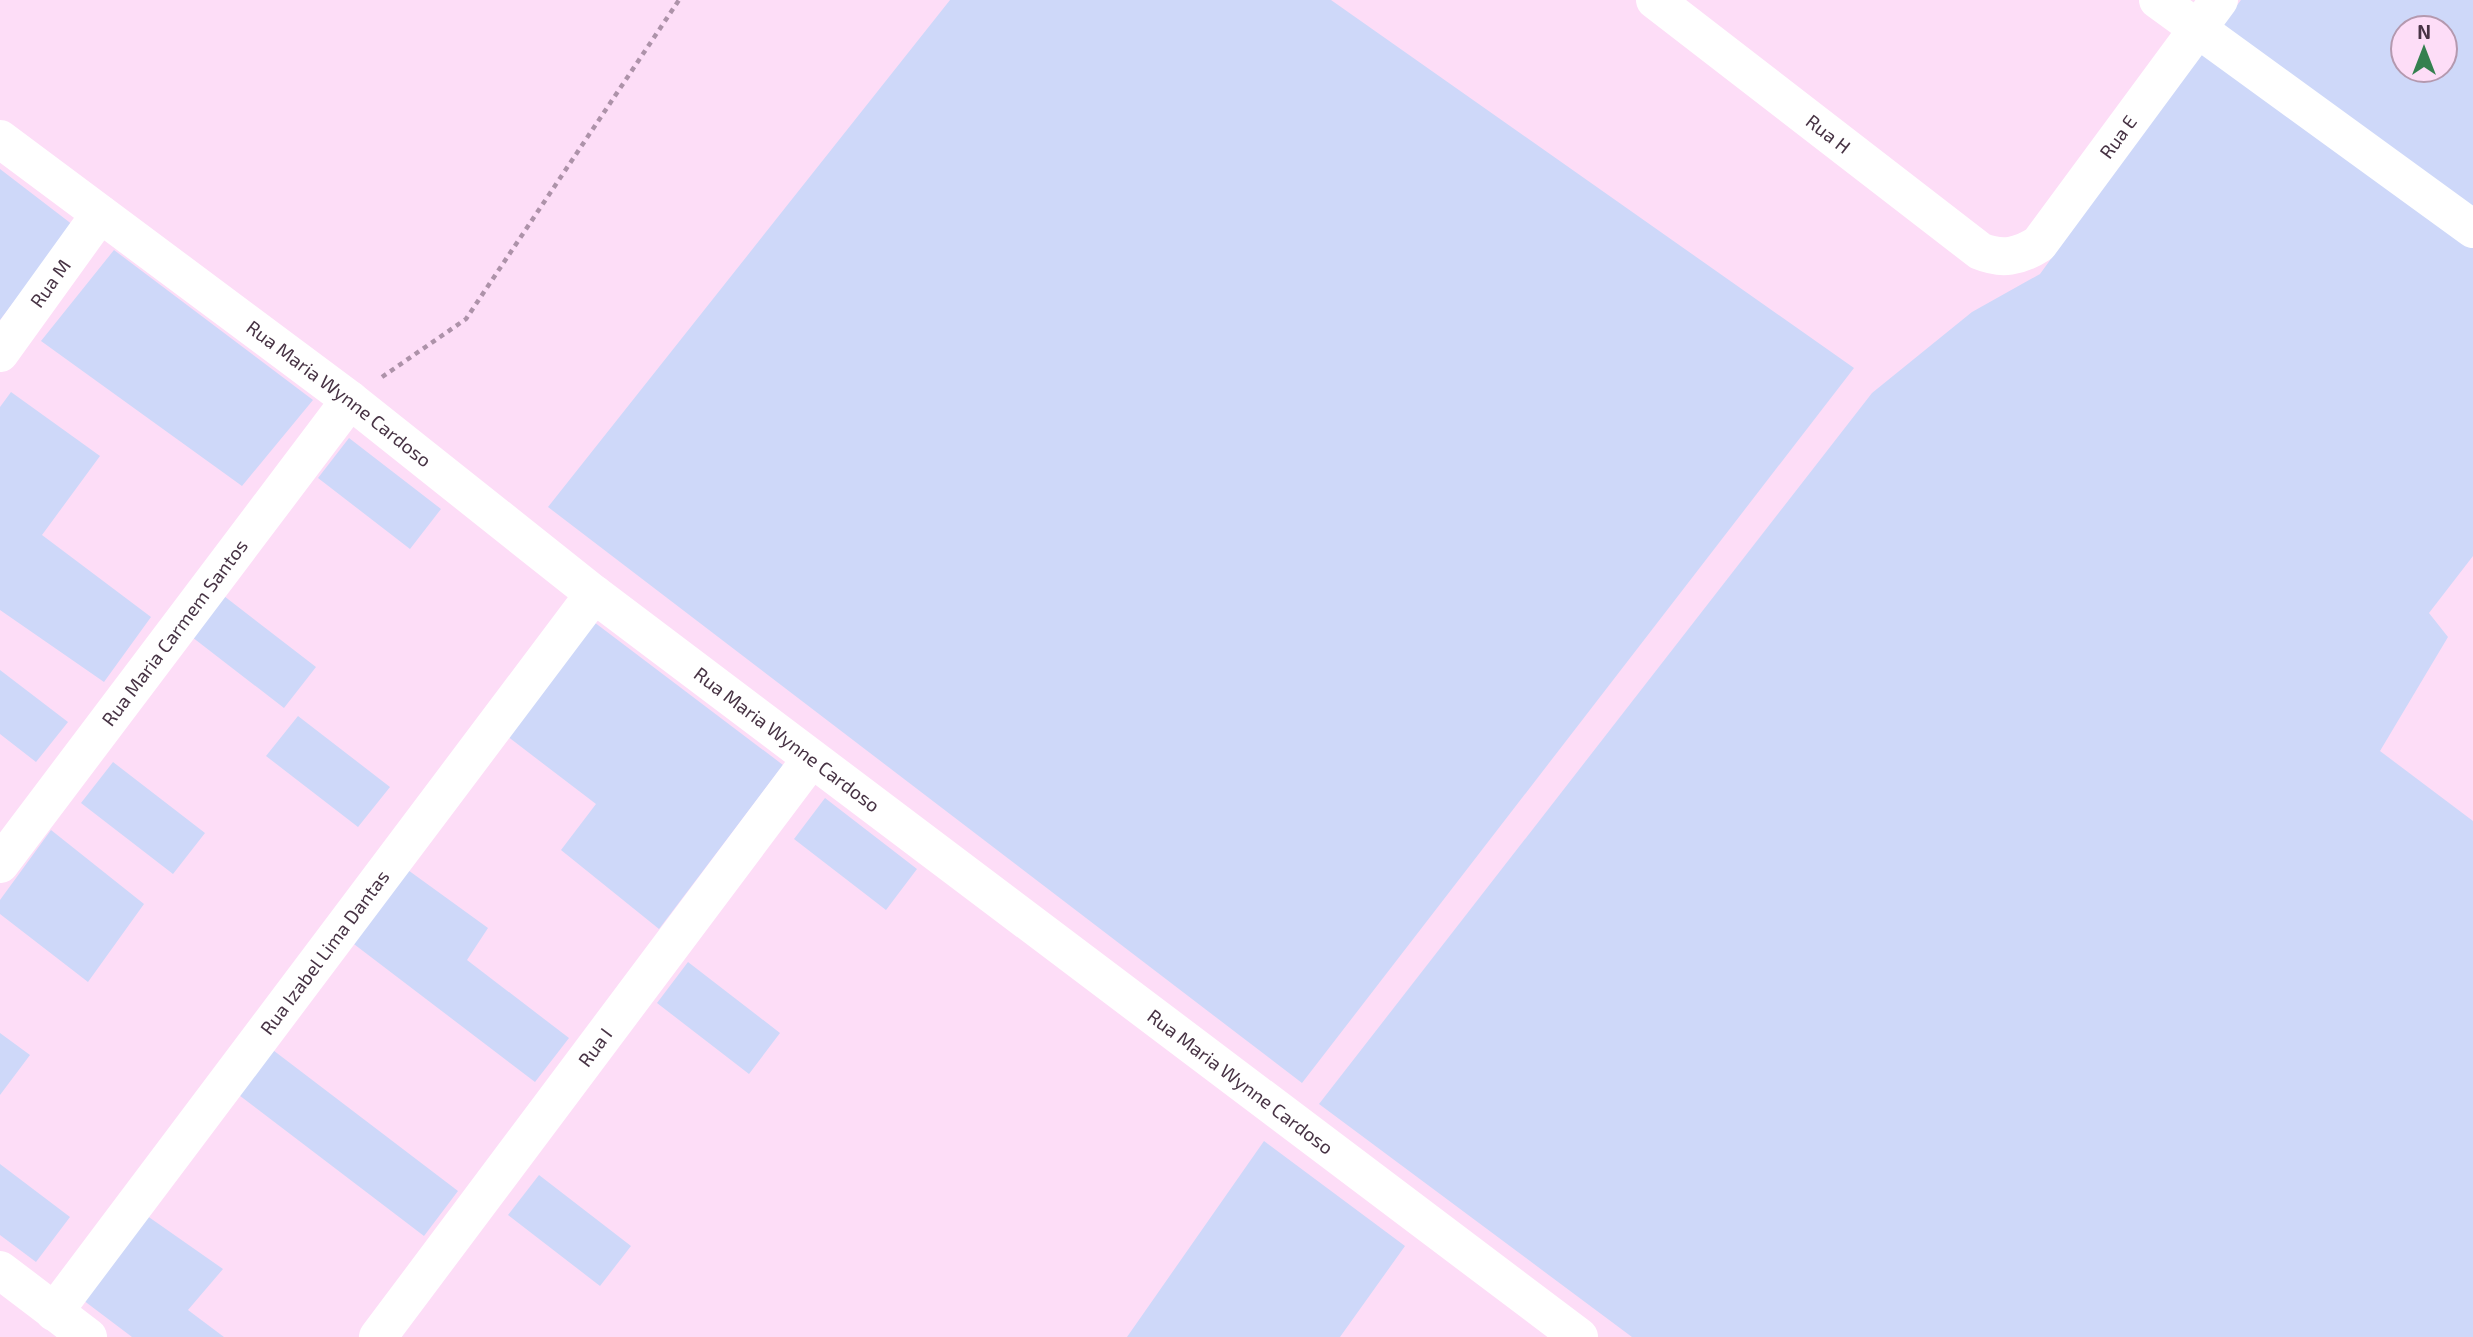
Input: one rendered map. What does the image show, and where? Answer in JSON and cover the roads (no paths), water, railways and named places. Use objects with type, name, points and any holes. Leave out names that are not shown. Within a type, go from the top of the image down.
[{"type":"street","name":"Rua H","points":[[1655,0],[1980,251],[2004,257]]},
{"type":"street","points":[[2158,0],[2207,14],[2473,229]]},
{"type":"street","name":"Rua E","points":[[2004,257],[2018,255],[2039,244],[2207,14]]},
{"type":"street","name":"Rua Maria Wynne Cardoso","points":[[0,139],[350,400],[594,594],[1572,1335]]},
{"type":"street","name":"Rua M","points":[[0,353],[100,214]]},
{"type":"street","name":"Rua Maria Carmem Santos","points":[[0,864],[350,400]]},
{"type":"street","name":"Rua Izabel Lima Dantas","points":[[54,1312],[594,594]]},
{"type":"street","name":"Rua I","points":[[378,1337],[811,758]]},
{"type":"street","points":[[0,1270],[88,1337]]}]
